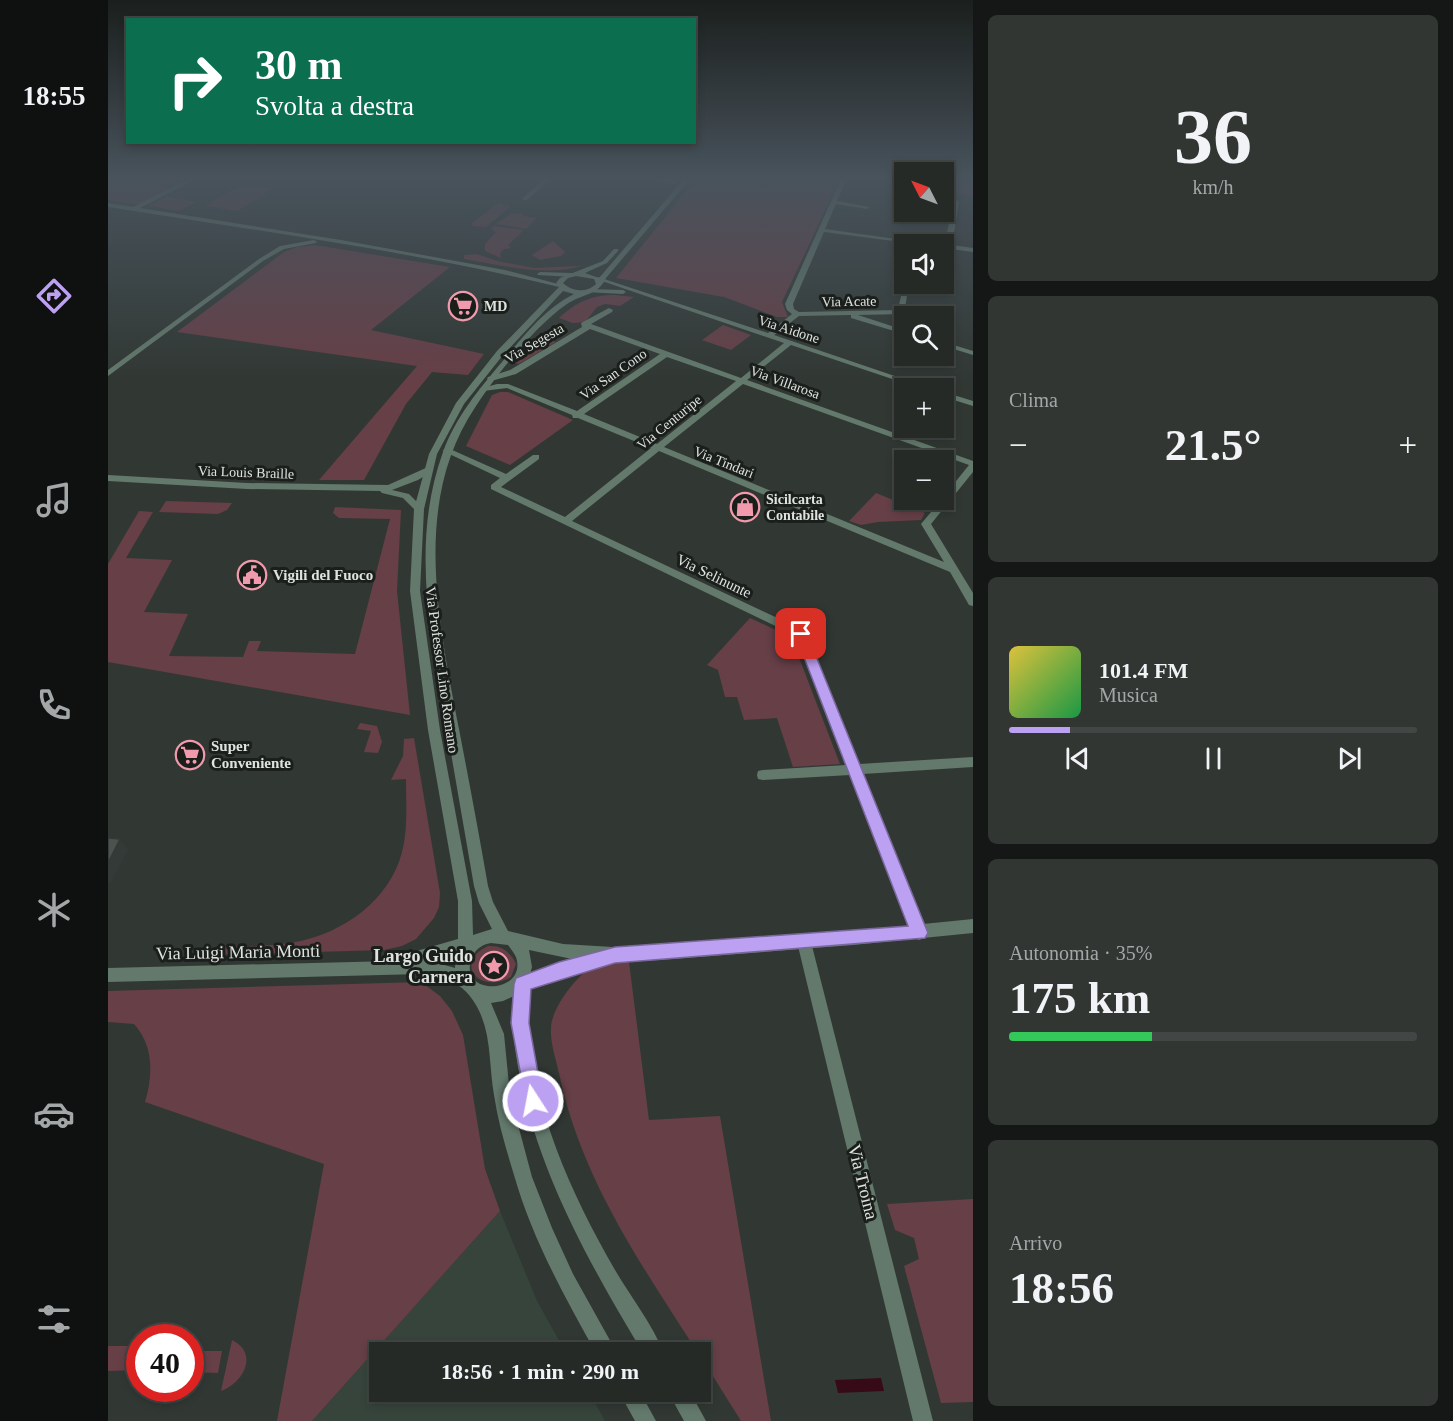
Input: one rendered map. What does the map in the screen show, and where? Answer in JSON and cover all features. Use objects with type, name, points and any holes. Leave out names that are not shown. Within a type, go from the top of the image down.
[{"type":"street","points":[[108,374],[280,246],[285,245]]},
{"type":"street","points":[[354,245],[359,246]]},
{"type":"street","points":[[355,245],[505,272],[573,291],[628,292],[645,296]]},
{"type":"street","points":[[573,275],[605,262],[620,245]]},
{"type":"street","name":"Via Professor Lino Romano","points":[[508,938],[486,903],[444,686],[431,591],[431,519],[447,451],[483,389],[557,307],[573,296],[587,291],[599,281],[630,245]]},
{"type":"street","points":[[768,336],[797,314],[791,310],[789,304],[814,245]]},
{"type":"street","points":[[954,248],[973,250]]},
{"type":"street","points":[[505,272],[573,275],[645,296]]},
{"type":"street","name":"Via Professor Lino Romano","points":[[468,947],[465,900],[434,730],[416,601],[416,535],[419,509],[428,470],[445,429],[476,382],[561,286],[561,279],[573,275]]},
{"type":"street","name":"Via Acate","points":[[797,314],[901,312],[904,294]]},
{"type":"street","name":"Via Aidone","points":[[645,296],[896,378]]},
{"type":"street","name":"Via Segesta","points":[[589,326],[584,325],[609,309]]},
{"type":"street","points":[[841,312],[894,329]]},
{"type":"street","name":"Via Segesta","points":[[491,379],[513,372],[589,326]]},
{"type":"street","name":"Via Villarosa","points":[[589,326],[973,465]]},
{"type":"street","name":"Via Centuripe","points":[[566,521],[789,343]]},
{"type":"street","points":[[954,347],[973,353]]},
{"type":"street","name":"Via San Cono","points":[[576,416],[666,354]]},
{"type":"street","name":"Via Tindari","points":[[483,389],[508,386],[954,570]]},
{"type":"street","points":[[954,397],[970,403]]},
{"type":"street","points":[[447,451],[507,478],[536,457]]},
{"type":"street","points":[[973,465],[926,524],[973,602]]},
{"type":"street","points":[[360,489],[395,486],[428,470]]},
{"type":"street","name":"Via Louis Braille","points":[[108,477],[247,486],[360,489]]},
{"type":"street","name":"Via Selinunte","points":[[507,478],[494,487],[801,634],[919,933]]},
{"type":"street","points":[[360,489],[394,491],[412,500],[419,509]]},
{"type":"street","points":[[763,776],[973,762]]},
{"type":"street","points":[[370,969],[468,947],[493,935],[557,950],[615,955],[919,933],[973,926]]},
{"type":"street","points":[[508,938],[519,946],[525,961],[519,983],[522,1043],[533,1101],[545,1142],[573,1215],[609,1281],[647,1342]]},
{"type":"street","name":"Via Troina","points":[[804,942],[923,1421]]},
{"type":"street","points":[[468,947],[462,971],[488,1012],[496,1034],[502,1095],[523,1177],[566,1281],[601,1342]]},
{"type":"street","points":[[370,969],[421,967],[445,971],[489,995],[506,993],[519,983],[615,955]]},
{"type":"street","name":"Via Luigi Maria Monti","points":[[108,975],[370,969]]},
{"type":"street","points":[[635,1402],[646,1421]]},
{"type":"street","points":[[684,1402],[696,1421]]},
{"type":"shaded area","points":[[317,245],[450,267],[371,330],[484,354],[468,375],[432,372],[406,404],[364,480],[319,480],[417,366],[177,332],[284,252],[297,247]]},
{"type":"shaded area","points":[[485,245],[508,245],[511,248],[504,249],[500,253],[501,258],[485,251]]},
{"type":"shaded area","points":[[547,245],[558,245],[565,252],[561,256],[540,260],[532,255]]},
{"type":"shaded area","points":[[642,245],[809,245],[782,302],[788,317],[777,317],[724,297],[616,278]]},
{"type":"shaded area","points":[[477,254],[497,261],[534,268],[582,266],[538,270],[464,259],[464,255]]},
{"type":"shaded area","points":[[615,295],[634,297],[620,306],[605,304],[597,307],[585,322],[573,323],[559,318],[585,300]]},
{"type":"shaded area","points":[[723,325],[751,335],[731,350],[702,340]]},
{"type":"shaded area","points":[[541,336],[556,342],[519,364],[516,363]]},
{"type":"shaded area","points":[[508,392],[573,420],[510,465],[466,446],[492,395]]},
{"type":"shaded area","points":[[876,493],[894,500],[894,510],[918,510],[925,513],[921,520],[861,525],[849,521]]},
{"type":"shaded area","points":[[166,501],[232,503],[227,510],[218,514],[159,512]]},
{"type":"shaded area","points":[[335,507],[401,510],[397,591],[410,715],[108,662],[108,564],[139,511],[153,512],[126,558],[172,560],[144,612],[188,614],[169,656],[243,657],[249,641],[261,641],[257,651],[355,654],[390,519],[339,518],[333,513]]},
{"type":"shaded area","points":[[750,618],[791,637],[840,764],[793,767],[777,718],[744,720],[737,697],[725,697],[718,670],[707,665]]},
{"type":"shaded area","points":[[360,723],[377,726],[382,742],[378,753],[364,752],[371,731],[357,729]]},
{"type":"shaded area","points":[[414,738],[440,893],[439,907],[434,918],[416,939],[402,946],[384,950],[206,955],[209,947],[275,945],[314,938],[347,922],[376,899],[396,869],[402,852],[406,825],[406,779],[391,780],[403,756],[404,739]]},
{"type":"shaded area","points":[[488,946],[501,948],[511,956],[516,964],[511,977],[499,982],[489,982],[480,980],[474,975],[471,968],[472,961]]},
{"type":"shaded area","points":[[629,962],[649,1120],[720,1116],[771,1421],[741,1421],[711,1373],[711,1342],[691,1342],[615,1219],[582,1149],[569,1112],[551,1039],[552,1020],[560,1003],[579,977],[593,966]]},
{"type":"shaded area","points":[[421,982],[440,996],[452,1011],[463,1035],[485,1169],[500,1211],[383,1342],[369,1342],[369,1357],[312,1421],[277,1421],[324,1164],[145,1102],[150,1061],[145,1042],[134,1024],[108,1022],[108,991]]},
{"type":"shaded area","points":[[973,1199],[973,1402],[941,1403],[904,1266],[919,1259],[914,1238],[895,1230],[887,1204]]},
{"type":"shaded area","points":[[500,1211],[537,1301],[560,1342],[383,1342]]},
{"type":"shaded area","points":[[232,1340],[245,1352],[245,1367],[242,1375],[236,1381],[221,1391]]},
{"type":"shaded area","points":[[108,1346],[126,1346],[126,1370],[108,1371]]},
{"type":"shaded area","points":[[204,1351],[222,1351],[218,1373],[204,1372]]},
{"type":"shaded area","points":[[369,1357],[369,1402],[595,1402],[605,1421],[312,1421]]},
{"type":"shaded area","points":[[881,1378],[884,1391],[838,1393],[835,1380]]},
{"type":"building","points":[[108,838],[120,839],[108,863]]},
{"type":"place","name":"MD","points":[[463,306]]},
{"type":"place","name":"Sicilcarta Contabile","points":[[745,507]]},
{"type":"place","name":"Vigili del Fuoco","points":[[252,575]]},
{"type":"place","name":"Super Conveniente","points":[[190,755]]},
{"type":"place","name":"Largo Guido Carnera","points":[[494,966]]},
{"type":"route","points":[[533,1101],[520,1023],[522,984],[559,970],[615,955],[919,933],[801,634]]}]
